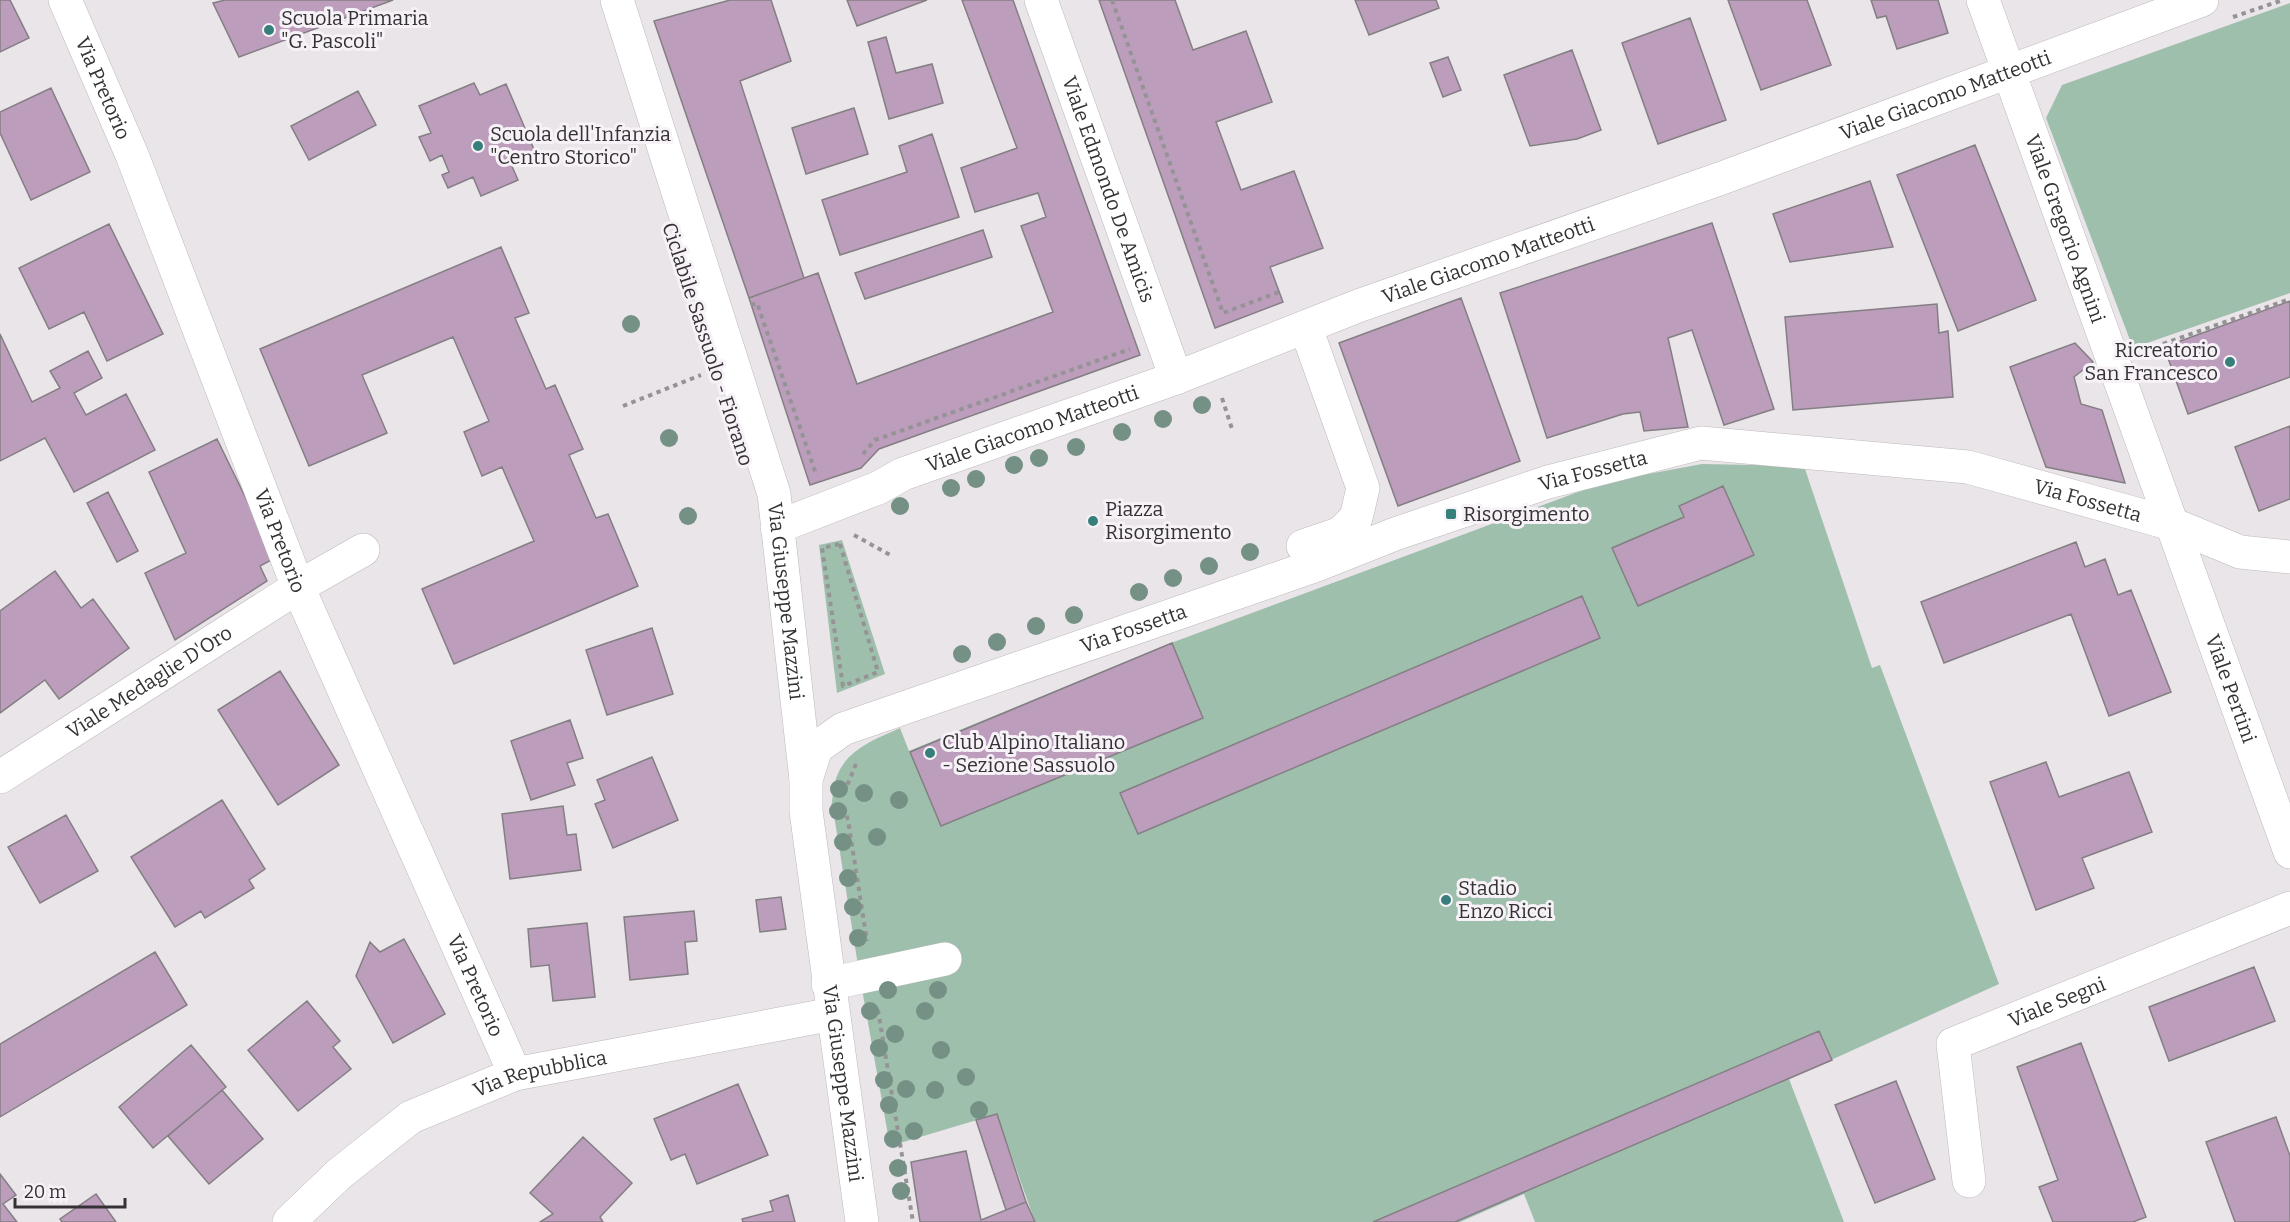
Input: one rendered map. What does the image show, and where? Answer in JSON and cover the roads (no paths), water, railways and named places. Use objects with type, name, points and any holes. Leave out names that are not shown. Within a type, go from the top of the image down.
[{"type":"street","name":"Via Pretorio","points":[[65,0],[132,155],[298,587],[515,1074]]},
{"type":"street","name":"Viale Edmondo De Amicis","points":[[1041,0],[1176,378]]},
{"type":"street","name":"Viale Gregorio Agnini","points":[[1983,0],[2172,524]]},
{"type":"street","name":"Viale Giacomo Matteotti","points":[[777,527],[878,488],[903,474],[1176,378],[1358,306],[1722,178],[2008,70],[2202,0]]},
{"type":"street","name":"Via Giuseppe Mazzini","points":[[621,1],[774,494],[798,726],[806,780],[806,810],[862,1222]]},
{"type":"street","points":[[798,726],[1341,533],[1356,518],[1363,488],[1306,328]]},
{"type":"street","name":"Via Fossetta","points":[[806,780],[816,748],[843,729],[1548,482],[1701,443],[1968,467],[2172,524],[2240,552],[2290,557]]},
{"type":"street","name":"Viale Pertini","points":[[2172,524],[2290,852]]},
{"type":"street","name":"Viale Medaglie D'Oro","points":[[0,777],[298,587],[363,550]]},
{"type":"street","name":"Viale Segni","points":[[1969,1181],[1953,1044],[2290,908]]},
{"type":"street","name":"Via Repubblica","points":[[289,1222],[339,1174],[411,1117],[515,1074],[830,999],[872,975],[945,959]]},
{"type":"place","name":"Scuola Primaria \"G. Pascoli\"","points":[[269,30]]},
{"type":"place","name":"Scuola dell'Infanzia \"Centro Storico\"","points":[[478,146]]},
{"type":"place","name":"Ricreatorio San Francesco","points":[[2230,362]]},
{"type":"place","name":"Risorgimento","points":[[1451,514]]},
{"type":"place","name":"Piazza Risorgimento","points":[[1093,521]]},
{"type":"place","name":"Club Alpino Italiano - Sezione Sassuolo","points":[[930,753]]},
{"type":"place","name":"Stadio Enzo Ricci","points":[[1446,900]]}]
